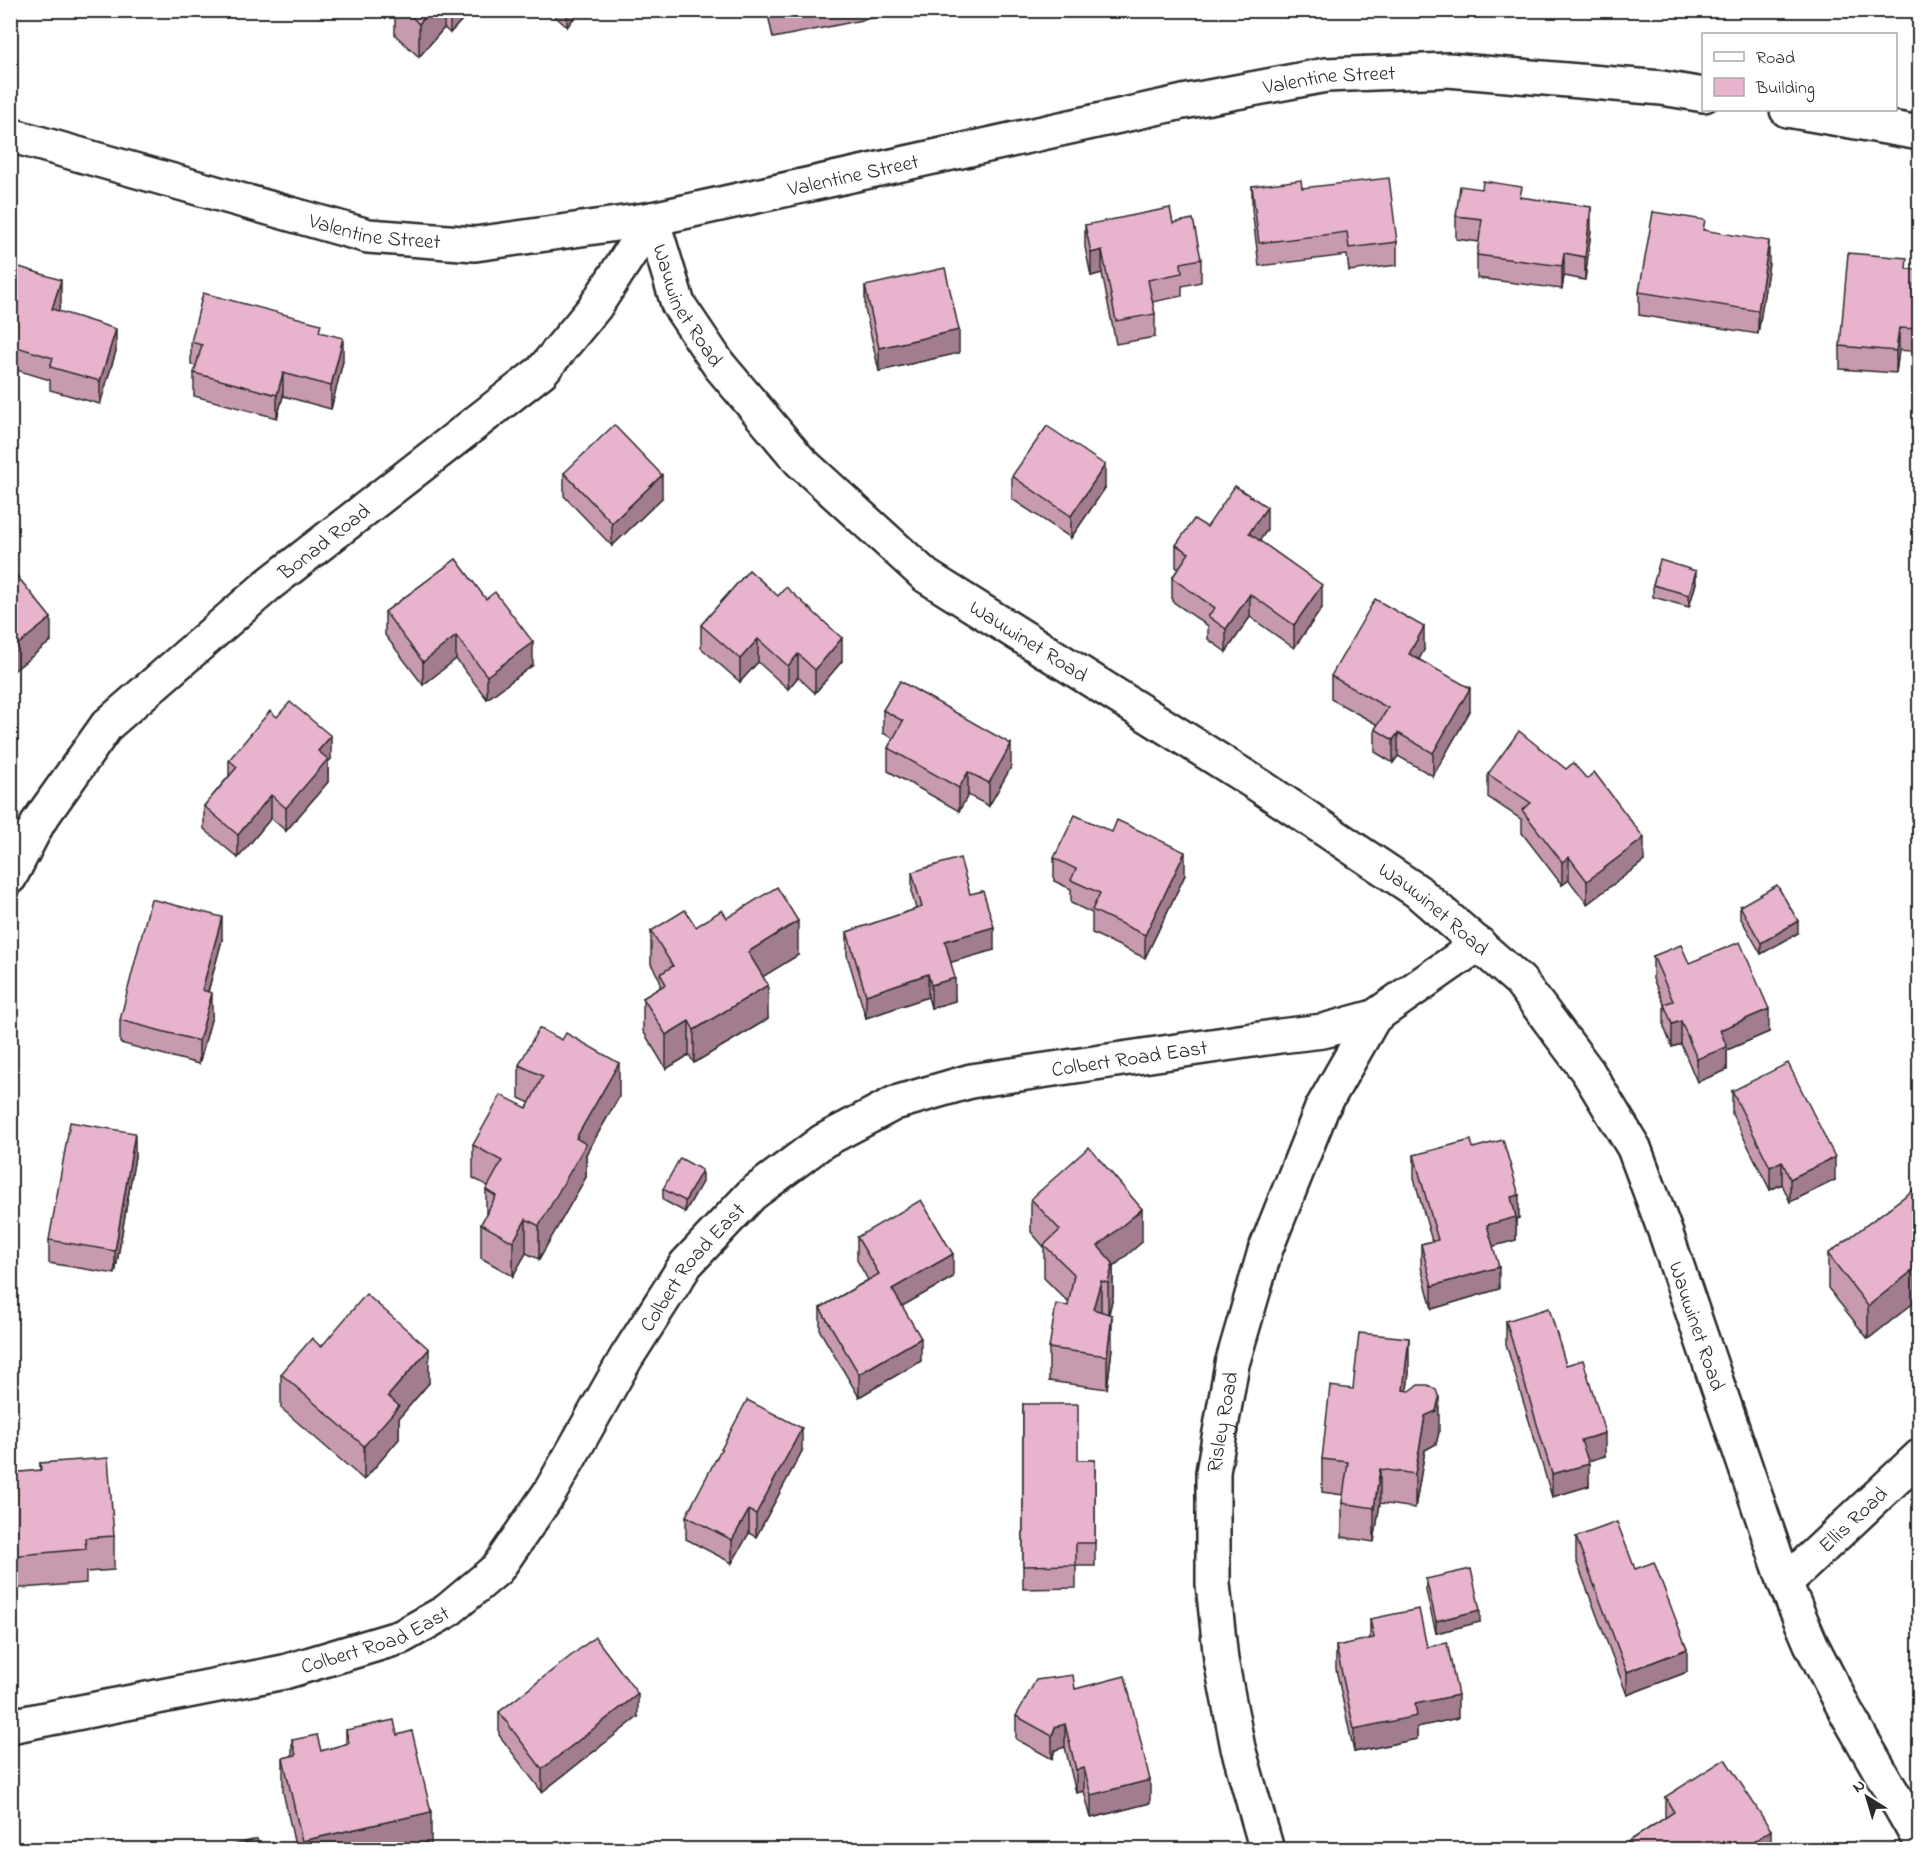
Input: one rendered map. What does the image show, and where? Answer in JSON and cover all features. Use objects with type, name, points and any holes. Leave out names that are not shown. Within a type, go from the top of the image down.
[{"type":"street","name":"Valentine Street","points":[[10,135],[368,236],[476,244],[652,219],[1183,102],[1326,75],[1448,70],[1662,88],[1702,95]]},
{"type":"street","points":[[1793,111],[1920,133]]},
{"type":"street","name":"Bonad Road","points":[[10,877],[39,821],[107,725],[268,585],[542,371],[595,307],[652,219]]},
{"type":"street","name":"Wauwinet Road","points":[[652,219],[678,304],[719,365],[800,461],[926,576],[1309,819],[1417,891],[1520,981],[1588,1072],[1634,1148],[1666,1234],[1785,1583],[1811,1644],[1845,1710],[1920,1841]]},
{"type":"street","name":"Colbert Road East","points":[[10,1726],[284,1672],[401,1637],[447,1611],[497,1569],[550,1492],[626,1358],[686,1264],[752,1194],[823,1141],[895,1103],[971,1081],[1323,1031],[1374,1017],[1479,944]]},
{"type":"street","name":"Risley Road","points":[[1267,1850],[1238,1748],[1221,1660],[1213,1584],[1213,1472],[1232,1364],[1265,1251],[1323,1108],[1374,1017]]},
{"type":"street","name":"Ellis Road","points":[[1785,1583],[1920,1456]]},
{"type":"building","points":[[405,10],[430,10],[419,24]]},
{"type":"building","points":[[1389,178],[1397,242],[1349,248],[1347,232],[1259,243],[1252,186],[1301,180],[1302,188]]},
{"type":"building","points":[[1483,181],[1522,187],[1520,197],[1591,207],[1585,257],[1564,253],[1562,266],[1477,255],[1482,219],[1456,216],[1460,186],[1482,189]]},
{"type":"building","points":[[1170,208],[1173,223],[1193,219],[1201,259],[1181,263],[1182,273],[1148,280],[1155,314],[1116,321],[1102,250],[1091,253],[1085,225]]},
{"type":"building","points":[[1653,212],[1705,220],[1703,230],[1769,241],[1758,311],[1639,292]]},
{"type":"building","points":[[1848,253],[1907,258],[1906,269],[1920,270],[1920,329],[1899,328],[1896,351],[1840,346]]},
{"type":"building","points":[[10,264],[61,280],[52,309],[116,329],[100,381],[50,367],[53,358],[10,345]]},
{"type":"building","points":[[945,268],[959,330],[879,348],[865,286]]},
{"type":"building","points":[[203,293],[321,324],[319,332],[343,338],[331,386],[283,373],[277,395],[194,373],[202,345],[191,342]]},
{"type":"building","points":[[614,425],[662,475],[612,523],[564,473]]},
{"type":"building","points":[[1047,426],[1105,465],[1071,516],[1012,476]]},
{"type":"building","points":[[1235,486],[1267,507],[1249,533],[1322,585],[1294,625],[1250,594],[1226,629],[1208,616],[1215,608],[1172,578],[1189,553],[1176,545],[1194,519],[1207,527]]},
{"type":"building","points":[[456,559],[486,599],[495,592],[533,642],[487,676],[456,636],[423,662],[385,612]]},
{"type":"building","points":[[1660,560],[1696,571],[1689,595],[1653,585]]},
{"type":"building","points":[[10,567],[51,618],[11,650],[10,649]]},
{"type":"building","points":[[749,570],[778,596],[786,587],[842,638],[815,670],[798,654],[788,666],[758,639],[740,659],[701,625]]},
{"type":"building","points":[[1375,599],[1424,627],[1409,654],[1470,688],[1433,753],[1398,733],[1393,740],[1375,729],[1388,708],[1331,676]]},
{"type":"building","points":[[900,681],[1011,744],[989,783],[968,772],[959,788],[888,748],[903,721],[883,710]]},
{"type":"building","points":[[290,702],[331,736],[318,751],[328,759],[286,808],[271,795],[238,835],[204,806],[237,767],[229,760],[270,711],[277,717]]},
{"type":"building","points":[[1519,731],[1566,769],[1573,763],[1587,779],[1594,772],[1644,838],[1587,881],[1569,857],[1562,862],[1522,810],[1531,803],[1488,774]]},
{"type":"building","points":[[1075,815],[1112,832],[1117,820],[1185,852],[1145,935],[1092,910],[1100,893],[1071,880],[1076,869],[1054,858]]},
{"type":"building","points":[[960,858],[970,894],[983,891],[994,927],[945,941],[955,978],[931,985],[928,974],[866,995],[847,932],[922,907],[912,872]]},
{"type":"building","points":[[1777,885],[1798,921],[1761,943],[1740,906]]},
{"type":"building","points":[[777,887],[798,921],[748,952],[768,985],[694,1030],[689,1021],[666,1035],[643,998],[666,984],[660,974],[673,966],[651,931],[685,910],[696,927],[722,910],[727,918]]},
{"type":"building","points":[[151,899],[222,917],[202,990],[212,993],[199,1041],[120,1020]]},
{"type":"building","points":[[1740,942],[1769,1009],[1720,1030],[1727,1047],[1697,1059],[1681,1021],[1672,1024],[1664,1004],[1673,1001],[1653,956],[1681,945],[1689,963]]},
{"type":"building","points":[[539,1028],[562,1040],[566,1033],[619,1063],[576,1138],[586,1144],[539,1226],[526,1219],[513,1242],[481,1224],[496,1196],[486,1190],[502,1161],[473,1145],[501,1095],[527,1108],[543,1076],[519,1065]]},
{"type":"building","points":[[1788,1063],[1835,1157],[1790,1179],[1782,1161],[1770,1167],[1732,1091]]},
{"type":"building","points":[[70,1122],[135,1133],[115,1251],[49,1240]]},
{"type":"building","points":[[1471,1140],[1473,1148],[1503,1140],[1519,1195],[1511,1197],[1516,1217],[1487,1225],[1499,1267],[1432,1286],[1421,1244],[1438,1240],[1414,1155]]},
{"type":"building","points":[[1089,1147],[1142,1209],[1098,1246],[1113,1263],[1108,1283],[1101,1281],[1093,1309],[1112,1315],[1107,1356],[1049,1348],[1056,1304],[1068,1306],[1074,1274],[1044,1245],[1060,1230],[1031,1199]]},
{"type":"building","points":[[680,1158],[702,1170],[685,1201],[663,1189]]},
{"type":"building","points":[[1920,1185],[1920,1272],[1916,1268],[1868,1306],[1828,1254]]},
{"type":"building","points":[[921,1200],[953,1254],[892,1289],[921,1338],[859,1374],[820,1308],[879,1274],[857,1237]]},
{"type":"building","points":[[366,1294],[429,1349],[388,1396],[399,1406],[364,1446],[281,1374],[312,1338],[321,1347]]},
{"type":"building","points":[[1549,1308],[1566,1365],[1583,1360],[1605,1433],[1581,1440],[1589,1464],[1552,1474],[1506,1321]]},
{"type":"building","points":[[1359,1333],[1409,1338],[1403,1390],[1410,1391],[1418,1385],[1428,1385],[1436,1390],[1439,1398],[1436,1411],[1425,1416],[1415,1474],[1380,1469],[1374,1508],[1342,1503],[1348,1462],[1322,1459],[1330,1386],[1353,1389]]},
{"type":"building","points":[[747,1400],[802,1428],[756,1514],[749,1510],[732,1540],[686,1516]]},
{"type":"building","points":[[1023,1404],[1078,1404],[1078,1460],[1095,1460],[1095,1543],[1076,1543],[1076,1565],[1023,1566]]},
{"type":"building","points":[[108,1458],[114,1536],[85,1538],[86,1549],[10,1556],[10,1473],[41,1470],[40,1463]]},
{"type":"building","points":[[1617,1522],[1635,1569],[1654,1562],[1687,1649],[1627,1672],[1576,1537]]},
{"type":"building","points":[[1471,1569],[1480,1610],[1436,1621],[1426,1579]]},
{"type":"building","points":[[1419,1609],[1427,1647],[1447,1643],[1458,1695],[1415,1704],[1417,1716],[1354,1729],[1336,1646],[1374,1638],[1370,1619]]},
{"type":"building","points":[[595,1637],[638,1694],[542,1769],[499,1712]]},
{"type":"building","points":[[1073,1675],[1075,1689],[1125,1676],[1150,1780],[1091,1795],[1084,1768],[1076,1770],[1065,1724],[1055,1727],[1052,1736],[1016,1716],[1036,1680]]},
{"type":"building","points":[[394,1720],[397,1735],[412,1731],[431,1812],[302,1841],[283,1758],[296,1755],[292,1740],[317,1735],[321,1751],[349,1743],[346,1730]]},
{"type":"building","points":[[1725,1759],[1771,1830],[1741,1850],[1633,1850],[1628,1842],[1674,1812],[1665,1797]]},
{"type":"building","points":[[257,1839],[260,1850],[215,1850]]}]
